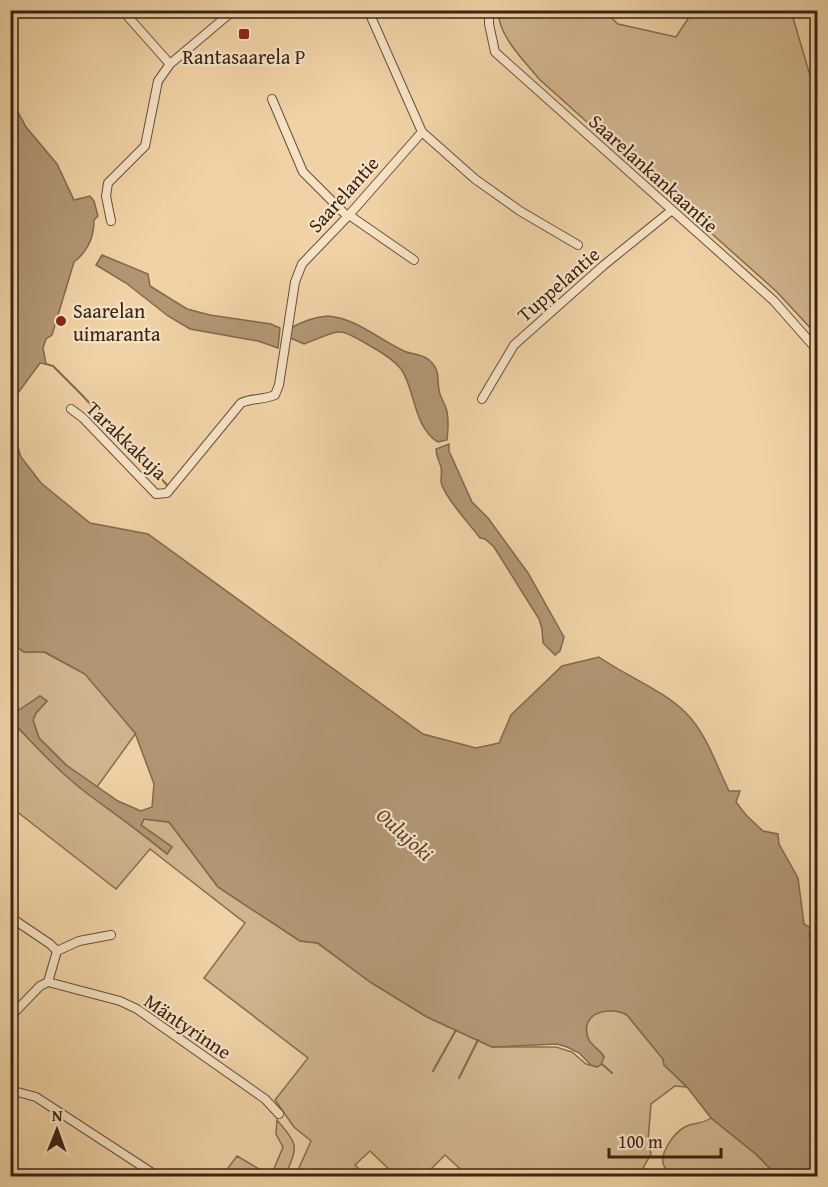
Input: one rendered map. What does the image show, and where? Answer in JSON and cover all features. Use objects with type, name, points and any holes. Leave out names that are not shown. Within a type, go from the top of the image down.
[{"type":"street","points":[[122,10],[170,64]]},
{"type":"street","points":[[111,221],[106,196],[108,183],[145,146],[158,81],[170,64],[234,10]]},
{"type":"street","points":[[368,10],[422,132],[475,179],[520,211],[578,245]]},
{"type":"street","name":"Saarelankankaantie","points":[[489,10],[489,24],[495,52],[774,302],[818,351]]},
{"type":"street","points":[[272,99],[303,172],[348,216],[414,260]]},
{"type":"street","name":"Saarelantie","points":[[160,495],[167,493],[178,481],[241,403],[274,395],[279,385],[295,282],[302,264],[422,132]]},
{"type":"street","name":"Tuppelantie","points":[[482,399],[514,345],[604,265],[672,210]]},
{"type":"street","name":"Tarakkakuja","points":[[71,409],[83,418],[156,494],[160,495]]},
{"type":"street","points":[[10,917],[57,951]]},
{"type":"street","points":[[10,1017],[40,986],[48,982],[57,951],[79,941],[111,935]]},
{"type":"street","name":"Mäntyrinne","points":[[48,982],[120,1001],[137,1009],[265,1099],[279,1114]]},
{"type":"street","points":[[10,1090],[36,1098],[157,1176]]},
{"type":"shaded area","points":[[498,11],[604,11],[618,24],[676,37],[693,11],[791,11],[817,99],[817,335],[777,292],[539,79],[507,39],[499,21]]},
{"type":"shaded area","points":[[10,642],[24,652],[44,652],[85,674],[136,733],[97,787],[66,765],[39,738],[33,720],[47,701],[40,696],[19,711],[11,697]]},
{"type":"shaded area","points":[[10,720],[59,769],[167,854],[172,847],[141,825],[144,819],[169,822],[218,887],[300,941],[317,943],[370,982],[427,1017],[492,1047],[556,1047],[572,1052],[586,1064],[597,1067],[604,1057],[589,1041],[586,1029],[588,1022],[597,1013],[604,1011],[627,1015],[663,1059],[664,1065],[687,1087],[675,1086],[651,1104],[648,1141],[651,1154],[642,1170],[647,1176],[468,1176],[445,1155],[424,1176],[396,1176],[370,1151],[355,1165],[366,1176],[299,1176],[301,1172],[298,1170],[311,1141],[294,1127],[275,1100],[308,1058],[204,978],[245,923],[150,849],[116,889],[11,807]]},
{"type":"shaded area","points":[[711,1118],[757,1155],[777,1176],[673,1176],[663,1161],[665,1150],[672,1138],[685,1127]]},
{"type":"shaded area","points":[[277,1120],[293,1141],[294,1146],[285,1176],[271,1176],[283,1147],[276,1134]]},
{"type":"shaded area","points":[[237,1156],[271,1176],[222,1176]]},
{"type":"water","points":[[11,99],[26,127],[57,164],[74,200],[90,196],[94,201],[98,216],[94,220],[89,244],[74,262],[52,335],[46,339],[43,348],[46,364],[40,363],[15,397],[11,408]]},
{"type":"water","points":[[102,255],[148,274],[150,286],[187,309],[210,315],[271,324],[280,328],[278,348],[258,341],[190,329],[168,316],[126,283],[96,265]]},
{"type":"water","points":[[328,316],[349,321],[433,364],[437,370],[440,393],[446,409],[447,440],[438,442],[424,427],[406,377],[391,359],[344,333],[332,333],[304,344],[288,337],[291,328],[304,321]]},
{"type":"water","name":"Oulujoki","points":[[10,422],[21,457],[41,483],[90,523],[148,534],[423,734],[476,748],[499,743],[511,715],[562,666],[599,657],[666,697],[686,713],[700,730],[729,791],[740,791],[736,802],[763,831],[778,834],[779,844],[798,878],[804,924],[811,928],[809,936],[817,948],[817,1176],[777,1176],[757,1155],[711,1118],[687,1087],[664,1065],[663,1059],[627,1015],[604,1011],[597,1013],[588,1022],[586,1029],[588,1038],[604,1057],[601,1065],[597,1067],[591,1065],[579,1053],[557,1044],[492,1047],[427,1017],[370,982],[318,943],[300,941],[218,887],[169,822],[144,819],[141,825],[172,847],[167,854],[78,787],[11,720],[11,697],[19,710],[40,696],[47,701],[33,720],[39,738],[66,765],[118,801],[141,811],[152,807],[154,784],[135,733],[85,674],[45,652],[24,652],[11,642]]},
{"type":"water","points":[[449,444],[449,451],[472,502],[488,518],[528,573],[564,637],[560,651],[555,655],[543,643],[539,619],[494,547],[485,539],[480,538],[443,488],[436,449]]},
{"type":"waterway","points":[[46,364],[53,366],[168,486]]},
{"type":"waterway","points":[[433,1071],[456,1030]]},
{"type":"waterway","points":[[459,1078],[478,1040]]},
{"type":"waterway","points":[[602,1064],[612,1073]]},
{"type":"place","name":"Rantasaarela P","points":[[244,34]]},
{"type":"place","name":"Saarelan uimaranta","points":[[61,321]]}]
